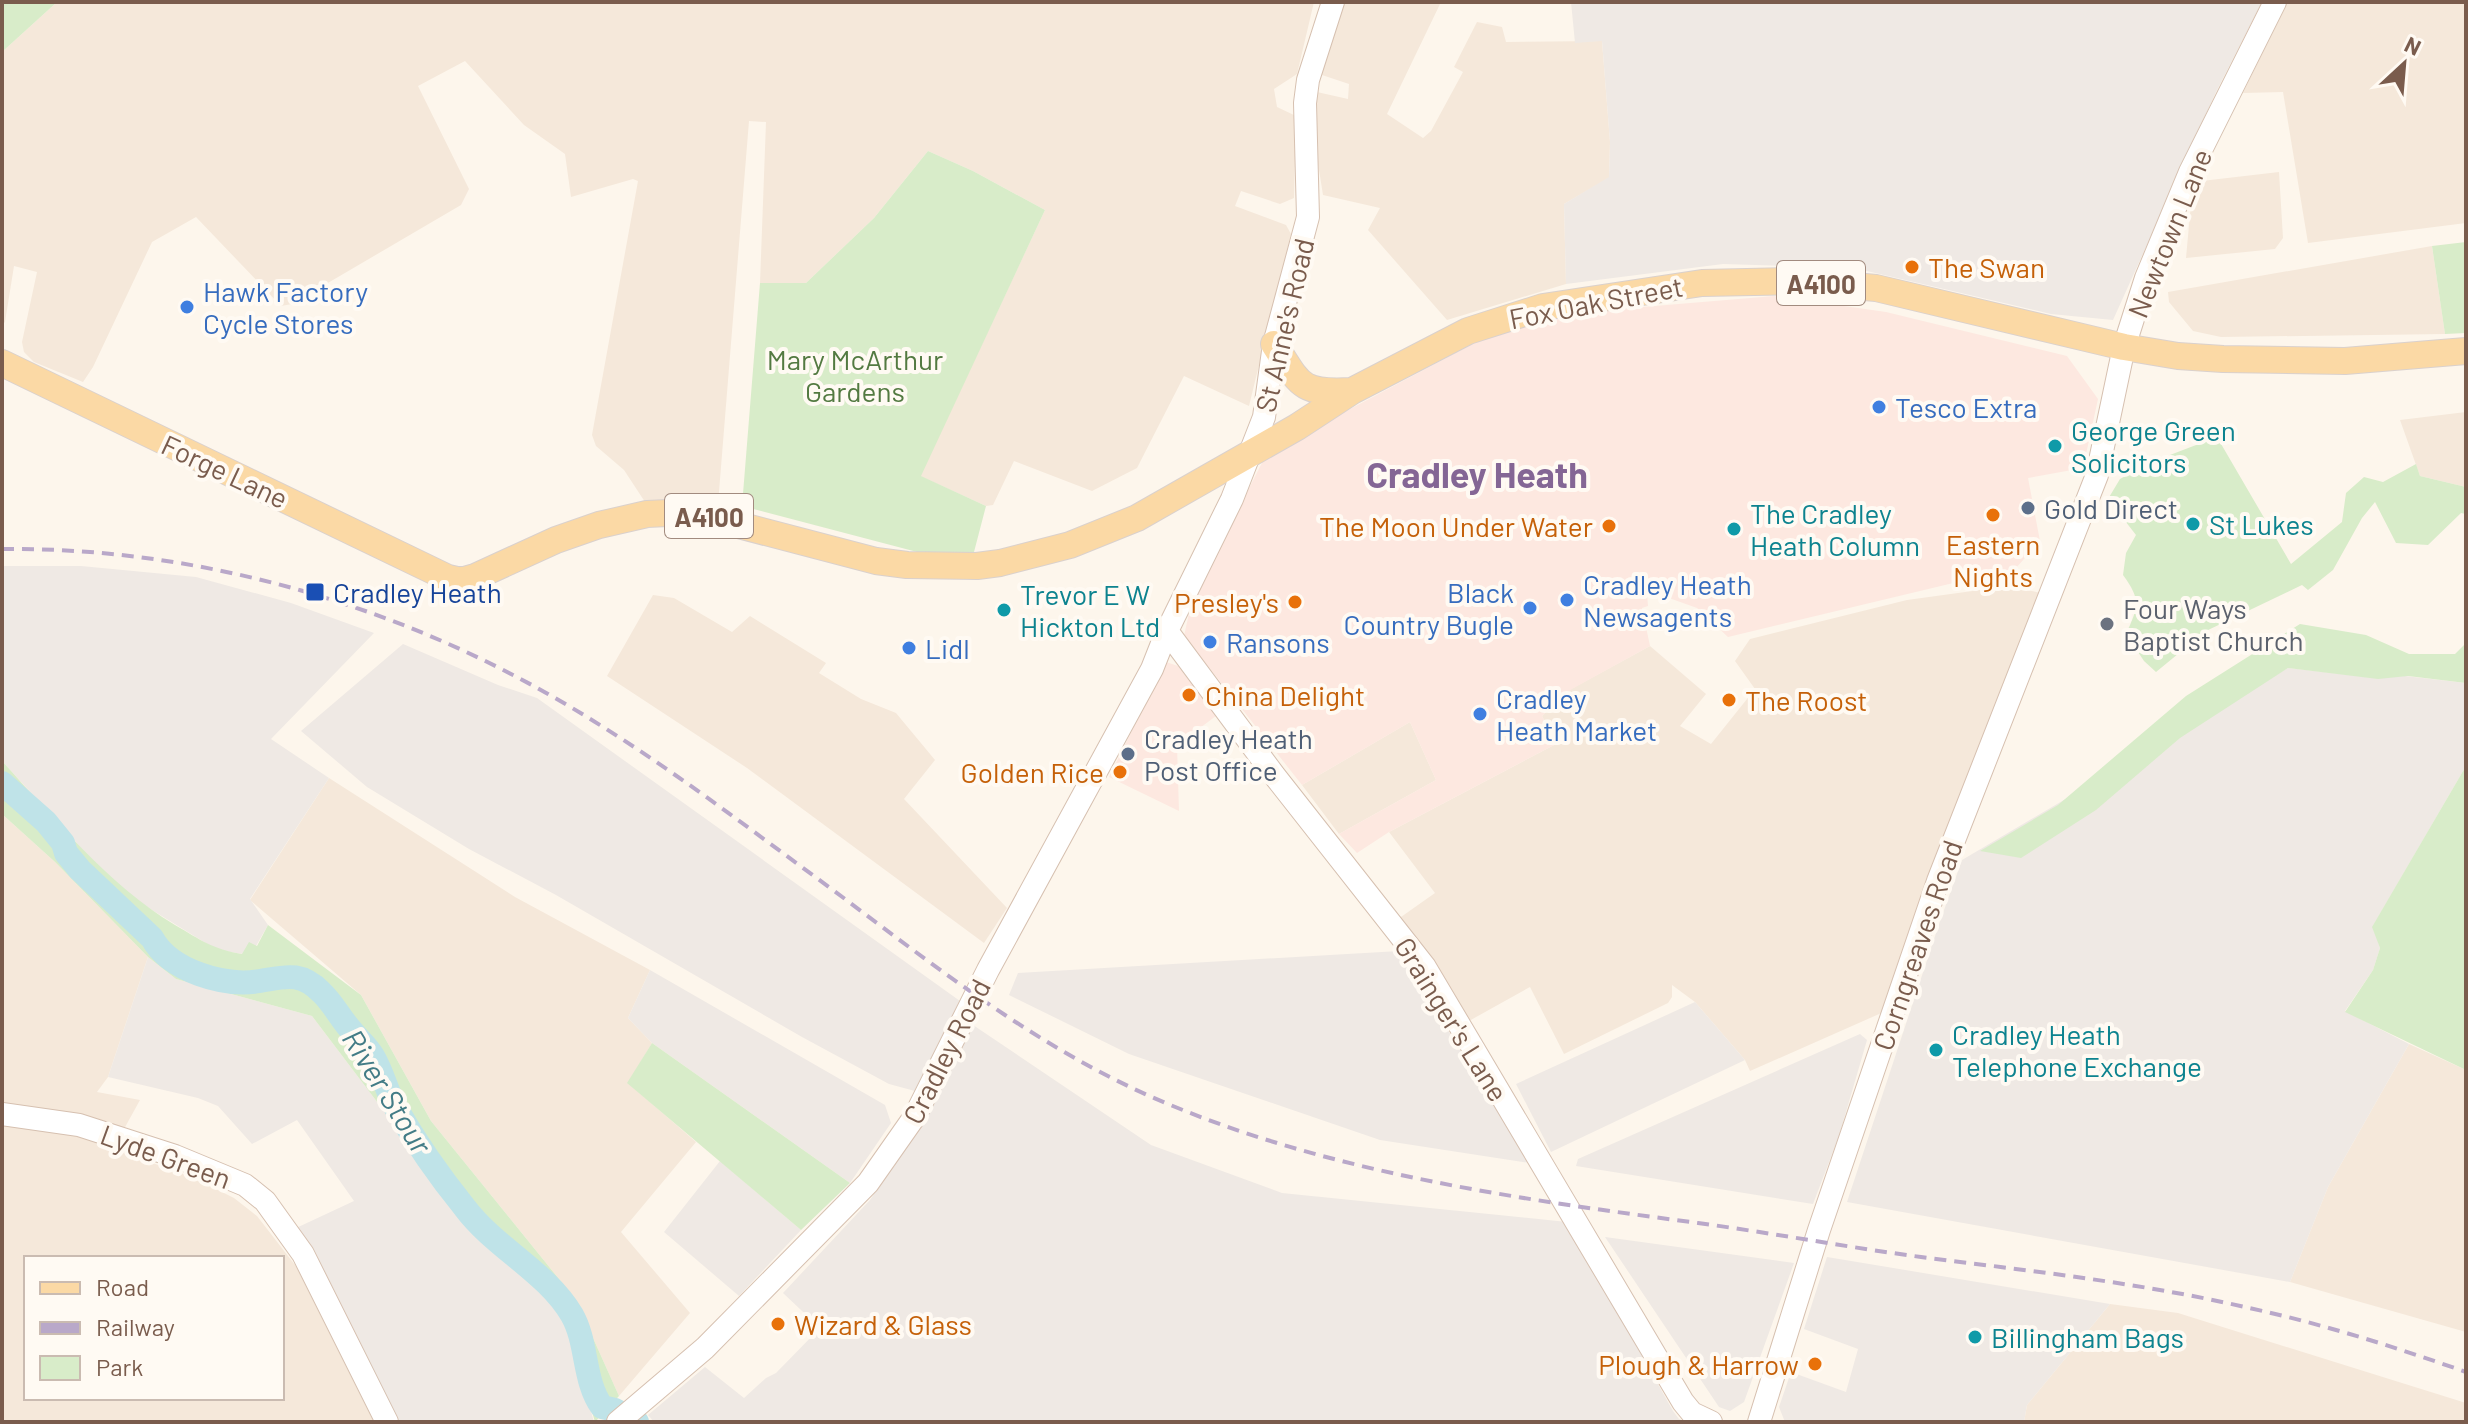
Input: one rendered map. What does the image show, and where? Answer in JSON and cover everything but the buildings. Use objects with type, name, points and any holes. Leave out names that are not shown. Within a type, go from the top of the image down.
[{"type":"main road","name":"St Anne's Road","points":[[1167,631],[1232,499],[1266,408],[1274,344],[1305,235],[1308,181],[1305,103],[1308,80],[1333,2]]},
{"type":"main road","name":"Newtown Lane","points":[[2097,475],[2124,347],[2146,278],[2190,172],[2275,2]]},
{"type":"main road","name":"Fox Oak Street","points":[[977,566],[1070,545],[1137,518],[1251,454],[1352,391],[1468,331],[1543,307],[1702,283],[1798,281],[1876,288],[2124,347]]},
{"type":"main road","points":[[1274,344],[1295,377],[1307,388],[1321,392],[1352,391]]},
{"type":"main road","name":"A4100","points":[[2124,347],[2208,358],[2310,361],[2466,351]]},
{"type":"main road","name":"Forge Lane","points":[[2,363],[448,578],[461,581],[599,525],[647,514],[689,512],[876,561],[907,565],[977,566]]},
{"type":"main road","name":"Corngreaves Road","points":[[1759,1422],[1823,1216],[1938,881],[2097,475]]},
{"type":"main road","name":"Cradley Road","points":[[618,1422],[705,1348],[868,1183],[915,1116],[988,970],[1152,669],[1167,631]]},
{"type":"main road","name":"Grainger's Lane","points":[[1167,631],[1265,763],[1425,967],[1683,1402],[1692,1413],[1711,1422]]},
{"type":"main road","name":"Lyde Green","points":[[2,1114],[79,1125],[175,1156],[245,1185],[265,1201],[303,1254],[387,1422]]},
{"type":"shaded area","points":[[57,2],[1314,2],[1297,74],[1274,89],[1277,107],[1296,116],[1294,198],[1280,204],[1241,191],[1235,206],[1286,225],[1291,234],[1249,406],[1184,376],[1137,468],[1092,491],[1014,461],[993,505],[986,506],[920,476],[1045,210],[973,171],[928,151],[874,218],[806,283],[760,283],[766,122],[749,121],[718,504],[647,505],[624,470],[596,446],[592,435],[638,181],[633,179],[571,197],[565,154],[524,125],[465,61],[418,86],[469,189],[461,205],[292,304],[281,306],[196,217],[152,242],[83,382],[34,362],[24,352],[22,342],[37,272],[14,266],[2,325],[2,52]]},
{"type":"shaded area","points":[[1342,2],[1441,2],[1387,114],[1423,138],[1431,131],[1463,72],[1454,67],[1477,22],[1502,27],[1506,42],[1602,41],[1610,142],[1609,178],[1564,204],[1566,284],[1447,320],[1368,230],[1380,208],[1323,195],[1316,151],[1317,92],[1348,99],[1349,84],[1319,74]]},
{"type":"shaded area","points":[[1571,2],[2262,2],[2216,92],[2113,320],[2051,314],[1854,268],[1723,264],[1566,284],[1564,204],[1609,177],[1610,142],[1602,41],[1575,43]]},
{"type":"shaded area","points":[[2287,2],[2466,2],[2466,223],[2308,243],[2283,92],[2243,93]]},
{"type":"shaded area","points":[[2279,172],[2283,238],[2275,249],[2186,258],[2193,182]]},
{"type":"shaded area","points":[[2432,246],[2445,334],[2221,337],[2193,331],[2169,302],[2168,292]]},
{"type":"shaded area","points":[[1774,296],[1886,312],[2067,356],[2098,399],[2083,468],[2028,478],[2040,541],[2016,568],[1728,637],[1697,608],[1669,598],[1662,603],[1657,593],[1647,593],[1648,606],[1642,608],[1650,646],[1572,689],[1542,716],[1556,744],[1389,832],[1357,853],[1339,834],[1436,780],[1410,722],[1302,785],[1184,636],[1192,600],[1267,453],[1499,330],[1571,313]]},
{"type":"shaded area","points":[[2466,412],[2466,487],[2420,476],[2400,420]]},
{"type":"shaded area","points":[[2,566],[81,566],[196,577],[291,603],[374,633],[271,739],[329,778],[250,899],[268,925],[256,946],[243,954],[217,950],[139,902],[104,873],[2,761]]},
{"type":"shaded area","points":[[2009,586],[2050,595],[1895,1007],[1750,1071],[1745,1060],[1695,1002],[1672,985],[1672,997],[1668,1003],[1564,1054],[1530,987],[1460,1026],[1391,924],[1435,893],[1389,832],[1556,744],[1542,716],[1571,689],[1650,646],[1706,694],[1680,726],[1711,744],[1755,689],[1735,661],[1750,639],[1907,600]]},
{"type":"shaded area","points":[[653,595],[674,598],[732,632],[750,616],[826,663],[819,673],[861,699],[896,713],[935,760],[904,799],[1007,908],[984,943],[747,768],[607,676]]},
{"type":"shaded area","points":[[403,644],[498,685],[537,698],[960,1001],[915,1091],[889,1084],[802,1037],[556,895],[469,849],[367,787],[301,731]]},
{"type":"shaded area","points":[[1166,662],[1178,666],[1216,716],[1177,745],[1179,811],[1109,777]]},
{"type":"shaded area","points":[[2288,668],[2378,678],[2405,676],[2466,683],[2466,766],[2373,926],[2380,948],[2373,970],[2345,1011],[2409,1044],[2328,1187],[2290,1282],[1847,1202],[1962,860]]},
{"type":"shaded area","points":[[1410,722],[1436,780],[1339,834],[1302,785]]},
{"type":"shaded area","points":[[329,778],[515,897],[650,970],[628,1018],[652,1043],[628,1083],[696,1142],[621,1232],[690,1313],[619,1396],[576,1300],[431,1121],[361,995],[250,900]]},
{"type":"shaded area","points":[[2,814],[55,862],[148,957],[108,1077],[97,1092],[140,1100],[113,1149],[192,1177],[234,1198],[257,1216],[302,1274],[376,1422],[2,1422]]},
{"type":"shaded area","points":[[1399,951],[1530,1163],[1380,1140],[1129,1054],[1009,995],[1018,973]]},
{"type":"shaded area","points":[[148,957],[176,979],[312,1016],[462,1214],[496,1254],[563,1313],[594,1422],[394,1422],[294,1229],[354,1201],[297,1120],[252,1144],[218,1106],[198,1098],[108,1077]]},
{"type":"shaded area","points":[[650,970],[885,1105],[891,1123],[850,1183],[652,1043],[628,1018]]},
{"type":"shaded area","points":[[1695,1002],[1745,1060],[1551,1152],[1516,1084]]},
{"type":"shaded area","points":[[973,1025],[1151,1145],[1282,1193],[1567,1222],[1673,1411],[1686,1422],[654,1422],[648,1415],[705,1367],[744,1398],[776,1373],[820,1328],[783,1293],[870,1200],[921,1126]]},
{"type":"shaded area","points":[[1860,1034],[1867,1040],[1839,1136],[1813,1204],[1576,1166],[1578,1159]]},
{"type":"shaded area","points":[[2409,1044],[2466,1070],[2466,1332],[2290,1282],[2328,1187]]},
{"type":"shaded area","points":[[720,1161],[801,1230],[739,1296],[664,1232]]},
{"type":"shaded area","points":[[1605,1237],[1794,1263],[1744,1402],[1730,1411],[1719,1407]]},
{"type":"shaded area","points":[[1827,1257],[2110,1304],[2027,1405],[2024,1422],[1785,1422],[1779,1407],[1791,1372],[1846,1392],[1858,1349],[1804,1329]]},
{"type":"shaded area","points":[[2110,1304],[2178,1313],[2466,1403],[2466,1422],[2024,1422],[2027,1405]]},
{"type":"green space","points":[[2,2],[57,2],[2,52]]},
{"type":"green space","name":"Mary McArthur Gardens","points":[[928,151],[973,171],[1045,210],[921,476],[986,506],[974,552],[921,553],[742,506],[760,283],[806,283],[874,218]]},
{"type":"green space","points":[[2466,242],[2466,333],[2445,334],[2432,246]]},
{"type":"green space","points":[[2217,437],[2291,564],[2342,522],[2346,493],[2364,477],[2383,482],[2416,464],[2420,476],[2466,487],[2466,514],[2461,513],[2428,545],[2396,543],[2375,502],[2362,518],[2333,570],[2308,590],[2302,585],[2206,631],[2156,672],[2144,661],[2126,634],[2136,604],[2133,591],[2123,575],[2126,553],[2136,535],[2108,499],[2120,479],[2149,463]]},
{"type":"green space","points":[[2300,624],[2366,635],[2409,654],[2455,654],[2466,643],[2466,683],[2408,676],[2378,679],[2288,668],[2180,738],[2096,810],[2021,858],[1980,851],[2058,805],[2186,696]]},
{"type":"green space","points":[[2,761],[104,870],[175,925],[214,947],[242,954],[249,942],[257,946],[268,925],[361,995],[431,1121],[576,1300],[619,1396],[595,1422],[563,1313],[496,1254],[462,1214],[312,1016],[176,979],[148,957],[55,862],[2,814]]},
{"type":"green space","points":[[2466,766],[2466,1070],[2345,1012],[2373,970],[2380,948],[2372,927]]},
{"type":"green space","points":[[652,1043],[850,1183],[801,1230],[627,1083]]},
{"type":"waterway","name":"River Stour","points":[[2,783],[46,822],[80,870],[171,959],[185,968],[215,979],[246,982],[299,978],[325,996],[372,1054],[404,1121],[456,1196],[491,1236],[549,1286],[572,1315],[581,1338],[592,1386],[602,1407],[637,1422]]},
{"type":"railway","points":[[2,549],[73,551],[215,569],[353,607],[485,661],[548,694],[658,763],[953,979],[1035,1035],[1122,1083],[1232,1128],[1362,1166],[1496,1193],[1893,1253],[2086,1278],[2209,1299],[2331,1329],[2466,1372]]},
{"type":"place","name":"The Swan","points":[[1912,267]]},
{"type":"place","name":"Hawk Factory Cycle Stores","points":[[187,307]]},
{"type":"place","name":"Tesco Extra","points":[[1879,407]]},
{"type":"place","name":"George Green Solicitors","points":[[2055,446]]},
{"type":"place","name":"Gold Direct","points":[[2028,508]]},
{"type":"place","name":"Eastern Nights","points":[[1993,515]]},
{"type":"place","name":"St Lukes","points":[[2193,524]]},
{"type":"place","name":"The Moon Under Water","points":[[1609,526]]},
{"type":"place","name":"The Cradley Heath Column","points":[[1734,529]]},
{"type":"place","name":"Cradley Heath","points":[[315,592]]},
{"type":"place","name":"Cradley Heath Newsagents","points":[[1567,600]]},
{"type":"place","name":"Presley's","points":[[1295,602]]},
{"type":"place","name":"Black Country Bugle","points":[[1530,608]]},
{"type":"place","name":"Trevor E W Hickton Ltd","points":[[1004,610]]},
{"type":"place","name":"Four Ways Baptist Church","points":[[2107,624]]},
{"type":"place","name":"Ransons","points":[[1210,642]]},
{"type":"place","name":"Lidl","points":[[909,648]]},
{"type":"place","name":"China Delight","points":[[1189,695]]},
{"type":"place","name":"The Roost","points":[[1729,700]]},
{"type":"place","name":"Cradley Heath Market","points":[[1480,714]]},
{"type":"place","name":"Cradley Heath Post Office","points":[[1128,754]]},
{"type":"place","name":"Golden Rice","points":[[1120,772]]},
{"type":"place","name":"Cradley Heath Telephone Exchange","points":[[1936,1050]]},
{"type":"place","name":"Wizard & Glass","points":[[778,1324]]},
{"type":"place","name":"Billingham Bags","points":[[1975,1337]]},
{"type":"place","name":"Plough & Harrow","points":[[1815,1364]]},
{"type":"district","name":"Cradley Heath","points":[[1477,473]]}]
